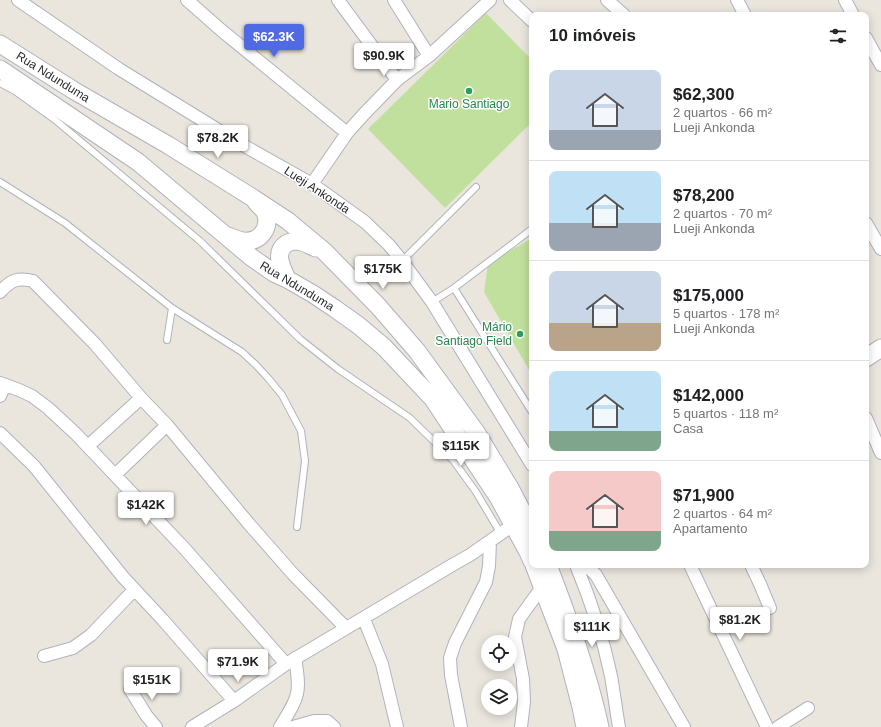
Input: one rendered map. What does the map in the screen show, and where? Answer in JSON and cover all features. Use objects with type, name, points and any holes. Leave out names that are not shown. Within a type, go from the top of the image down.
[{"type":"main road","name":"Rua Ndunduma","points":[[0,44],[73,90],[168,145],[253,198]]},
{"type":"main road","name":"Rua Ndunduma","points":[[0,69],[138,162],[251,258],[274,274],[287,279],[314,294],[358,325],[384,347],[433,399],[498,497],[507,530],[529,557]]},
{"type":"main road","points":[[224,235],[244,241],[254,240],[263,234],[267,224],[266,213],[253,198]]},
{"type":"main road","points":[[253,198],[288,221],[324,251],[378,306],[417,351],[476,432],[510,488],[529,524]]},
{"type":"main road","points":[[287,279],[280,262],[279,254],[282,246],[290,242],[298,241],[324,251]]},
{"type":"main road","points":[[869,356],[881,348]]},
{"type":"main road","points":[[535,568],[566,649],[585,727]]},
{"type":"main road","points":[[549,568],[576,643],[597,712],[600,727]]},
{"type":"street","name":"Lueji Ankonda","points":[[18,0],[119,69],[241,144],[312,184],[365,222],[389,245],[432,302],[529,460]]},
{"type":"street","points":[[187,0],[221,30],[347,133]]},
{"type":"street","points":[[338,0],[397,80]]},
{"type":"street","points":[[394,0],[429,56]]},
{"type":"street","points":[[312,184],[347,133],[364,114],[397,80],[429,56],[490,0]]},
{"type":"street","points":[[510,0],[529,18]]},
{"type":"street","points":[[607,0],[621,12]]},
{"type":"street","points":[[736,0],[743,12]]},
{"type":"street","points":[[845,0],[851,12]]},
{"type":"street","points":[[869,43],[881,64]]},
{"type":"street","points":[[869,228],[881,249]]},
{"type":"street","points":[[0,292],[14,281],[22,278],[34,281],[95,344],[293,574],[346,628]]},
{"type":"street","points":[[2,388],[20,390],[32,396],[48,408],[88,446],[291,661],[299,678],[299,692],[295,703],[280,727]]},
{"type":"street","points":[[88,446],[141,398]]},
{"type":"street","points":[[869,425],[881,453]]},
{"type":"street","points":[[115,475],[167,426]]},
{"type":"street","points":[[0,433],[34,466],[134,590],[163,620],[234,701]]},
{"type":"street","points":[[192,727],[234,701],[291,661],[364,619],[490,542],[507,530]]},
{"type":"street","points":[[461,727],[452,682],[450,658],[486,582],[489,566],[490,542]]},
{"type":"street","points":[[577,568],[586,588],[605,650],[619,727]]},
{"type":"street","points":[[589,568],[596,575],[609,595],[684,727]]},
{"type":"street","points":[[691,568],[767,727]]},
{"type":"street","points":[[752,568],[770,608]]},
{"type":"street","points":[[521,727],[524,702],[523,679],[515,637],[518,619],[542,586]]},
{"type":"street","points":[[44,656],[74,648],[90,635],[134,590]]},
{"type":"street","points":[[364,619],[382,664],[397,727]]},
{"type":"street","points":[[130,689],[146,715],[156,727]]},
{"type":"street","points":[[778,727],[808,708]]},
{"type":"street","points":[[293,727],[314,721],[327,721],[334,727]]},
{"type":"lane","points":[[0,83],[15,91],[54,119],[200,241],[300,339],[338,369],[410,418],[453,460],[476,492],[507,530]]},
{"type":"lane","points":[[0,182],[65,223],[172,308],[242,352],[256,365],[282,395],[301,431],[306,460],[297,527]]},
{"type":"lane","points":[[402,261],[476,187]]},
{"type":"lane","points":[[432,302],[454,288],[529,231]]},
{"type":"lane","points":[[454,288],[529,407]]},
{"type":"lane","points":[[167,340],[172,308]]},
{"type":"green space","name":"Mario Santiago","points":[[486,13],[529,57],[529,125],[445,208],[368,129]]},
{"type":"green space","name":"Mário Santiago Field","points":[[529,240],[529,370],[484,292],[488,264]]},
{"type":"place","name":"Mario Santiago","points":[[469,91]]},
{"type":"place","name":"Mário Santiago Field","points":[[520,334]]}]
